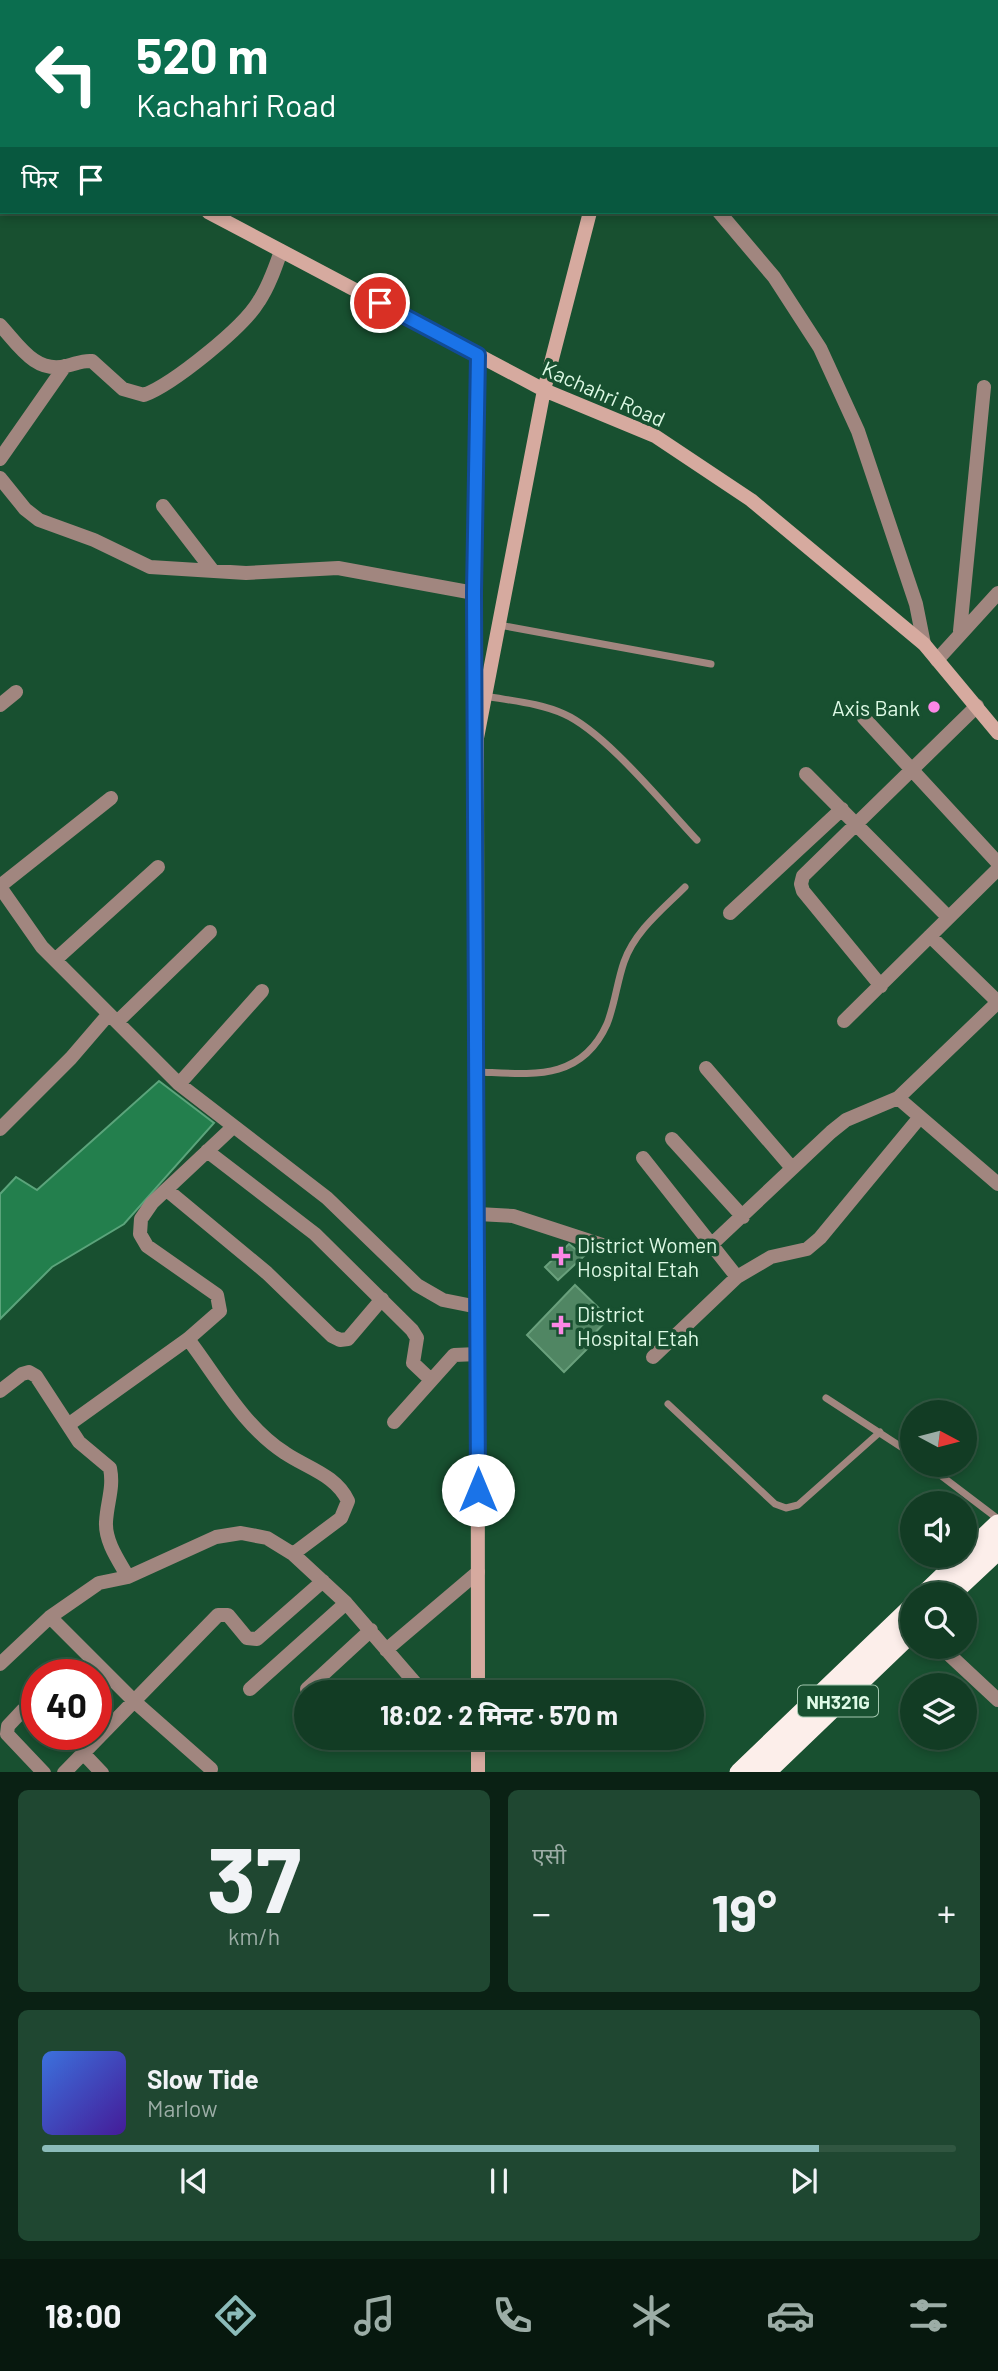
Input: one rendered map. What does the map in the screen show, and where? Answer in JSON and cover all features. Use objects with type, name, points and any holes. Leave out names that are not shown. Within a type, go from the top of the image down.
[{"type":"highway","points":[[939,1582],[998,1525]]},
{"type":"highway","points":[[963,1582],[998,1549]]},
{"type":"highway","points":[[741,1772],[900,1620]]},
{"type":"highway","name":"NH321G","points":[[765,1772],[900,1643]]},
{"type":"street","name":"Kachahri Road","points":[[212,214],[544,390],[655,436],[751,500],[924,644],[998,733]]},
{"type":"street","points":[[477,738],[544,390],[589,214]]},
{"type":"street","points":[[721,214],[774,277],[820,348],[858,431],[916,604],[924,644]]},
{"type":"street","points":[[0,326],[29,358],[40,365],[65,366],[92,361],[123,389],[134,395],[152,392],[212,347],[258,304],[281,251]]},
{"type":"street","points":[[478,355],[474,593],[477,738],[478,1680]]},
{"type":"street","points":[[0,459],[65,366]]},
{"type":"street","points":[[960,631],[984,387]]},
{"type":"street","points":[[982,408],[998,411]]},
{"type":"street","points":[[0,478],[25,509],[48,524],[94,540],[150,567],[213,571],[338,568],[474,593]]},
{"type":"street","points":[[163,506],[213,571]]},
{"type":"street","points":[[937,660],[960,631],[998,593]]},
{"type":"street","points":[[0,705],[16,692]]},
{"type":"street","points":[[881,986],[803,891],[803,876],[909,769],[977,706]]},
{"type":"street","points":[[864,719],[998,863]]},
{"type":"street","points":[[806,774],[948,917]]},
{"type":"street","points":[[111,798],[0,887],[55,960],[179,1084],[327,1198],[417,1285],[443,1300],[478,1307]]},
{"type":"street","points":[[730,913],[842,809]]},
{"type":"street","points":[[55,960],[158,867]]},
{"type":"street","points":[[844,1021],[998,869]]},
{"type":"street","points":[[0,1129],[113,1018],[210,932]]},
{"type":"street","points":[[712,1245],[846,1120],[898,1098],[998,1002],[930,936]]},
{"type":"street","points":[[179,1084],[262,991]]},
{"type":"street","points":[[706,1068],[792,1168]]},
{"type":"street","points":[[898,1098],[998,1184]]},
{"type":"street","points":[[653,1357],[737,1277],[771,1256],[807,1250],[820,1238],[920,1117]]},
{"type":"street","points":[[68,1425],[216,1317],[221,1303],[217,1296],[147,1246],[140,1234],[141,1219],[167,1189],[233,1127]]},
{"type":"street","points":[[672,1139],[743,1217]]},
{"type":"street","points":[[207,1151],[315,1234],[382,1299],[412,1331],[416,1338],[413,1363],[431,1380]]},
{"type":"street","points":[[643,1158],[737,1277]]},
{"type":"street","points":[[167,1189],[267,1273],[332,1336],[340,1340],[348,1339],[382,1299]]},
{"type":"street","points":[[478,1214],[513,1216],[605,1246]]},
{"type":"street","points":[[188,1339],[264,1437],[283,1452],[323,1474],[343,1490],[348,1501],[341,1518],[293,1554]]},
{"type":"street","points":[[394,1422],[454,1355],[478,1354]]},
{"type":"street","points":[[0,1391],[22,1374],[29,1372],[36,1376],[79,1442],[110,1468],[112,1499],[105,1524],[109,1541],[128,1577]]},
{"type":"street","points":[[0,1664],[50,1617],[99,1583],[128,1577],[216,1537],[241,1533],[267,1538],[293,1554],[346,1603],[412,1680]]},
{"type":"street","points":[[386,1650],[478,1572]]},
{"type":"street","points":[[65,1772],[218,1615],[228,1615],[247,1638],[257,1639],[323,1581]]},
{"type":"street","points":[[250,1689],[346,1603]]},
{"type":"street","points":[[50,1617],[135,1702],[211,1769]]},
{"type":"street","points":[[317,1680],[371,1630]]},
{"type":"street","points":[[954,1659],[998,1700]]},
{"type":"street","points":[[21,1712],[8,1726],[7,1734],[21,1749]]},
{"type":"street","points":[[22,1750],[43,1772]]},
{"type":"street","points":[[477,1750],[478,1772]]},
{"type":"street","points":[[83,1753],[101,1772]]},
{"type":"lane","points":[[499,624],[711,664]]},
{"type":"lane","points":[[485,696],[544,707],[566,715],[593,732],[697,840]]},
{"type":"lane","points":[[478,1072],[550,1072],[563,1069],[591,1051],[606,1024],[624,962],[638,934],[685,887]]},
{"type":"lane","points":[[826,1398],[900,1446]]},
{"type":"lane","points":[[668,1404],[775,1504],[786,1508],[797,1505],[880,1432]]},
{"type":"lane","points":[[943,1477],[998,1519]]},
{"type":"shaded area","points":[[159,1081],[214,1123],[124,1224],[52,1267],[0,1319],[0,1194],[16,1177],[37,1190]]},
{"type":"building","points":[[569,1244],[584,1256],[558,1280],[545,1267]]},
{"type":"building","points":[[575,1285],[609,1318],[587,1341],[591,1345],[564,1372],[527,1335]]},
{"type":"place","name":"Axis Bank","points":[[934,707]]},
{"type":"place","name":"District Women Hospital Etah","points":[[561,1256]]},
{"type":"place","name":"District Hospital Etah","points":[[561,1325]]},
{"type":"route","points":[[380,303],[478,355],[474,593],[477,766],[478,1490]]}]
